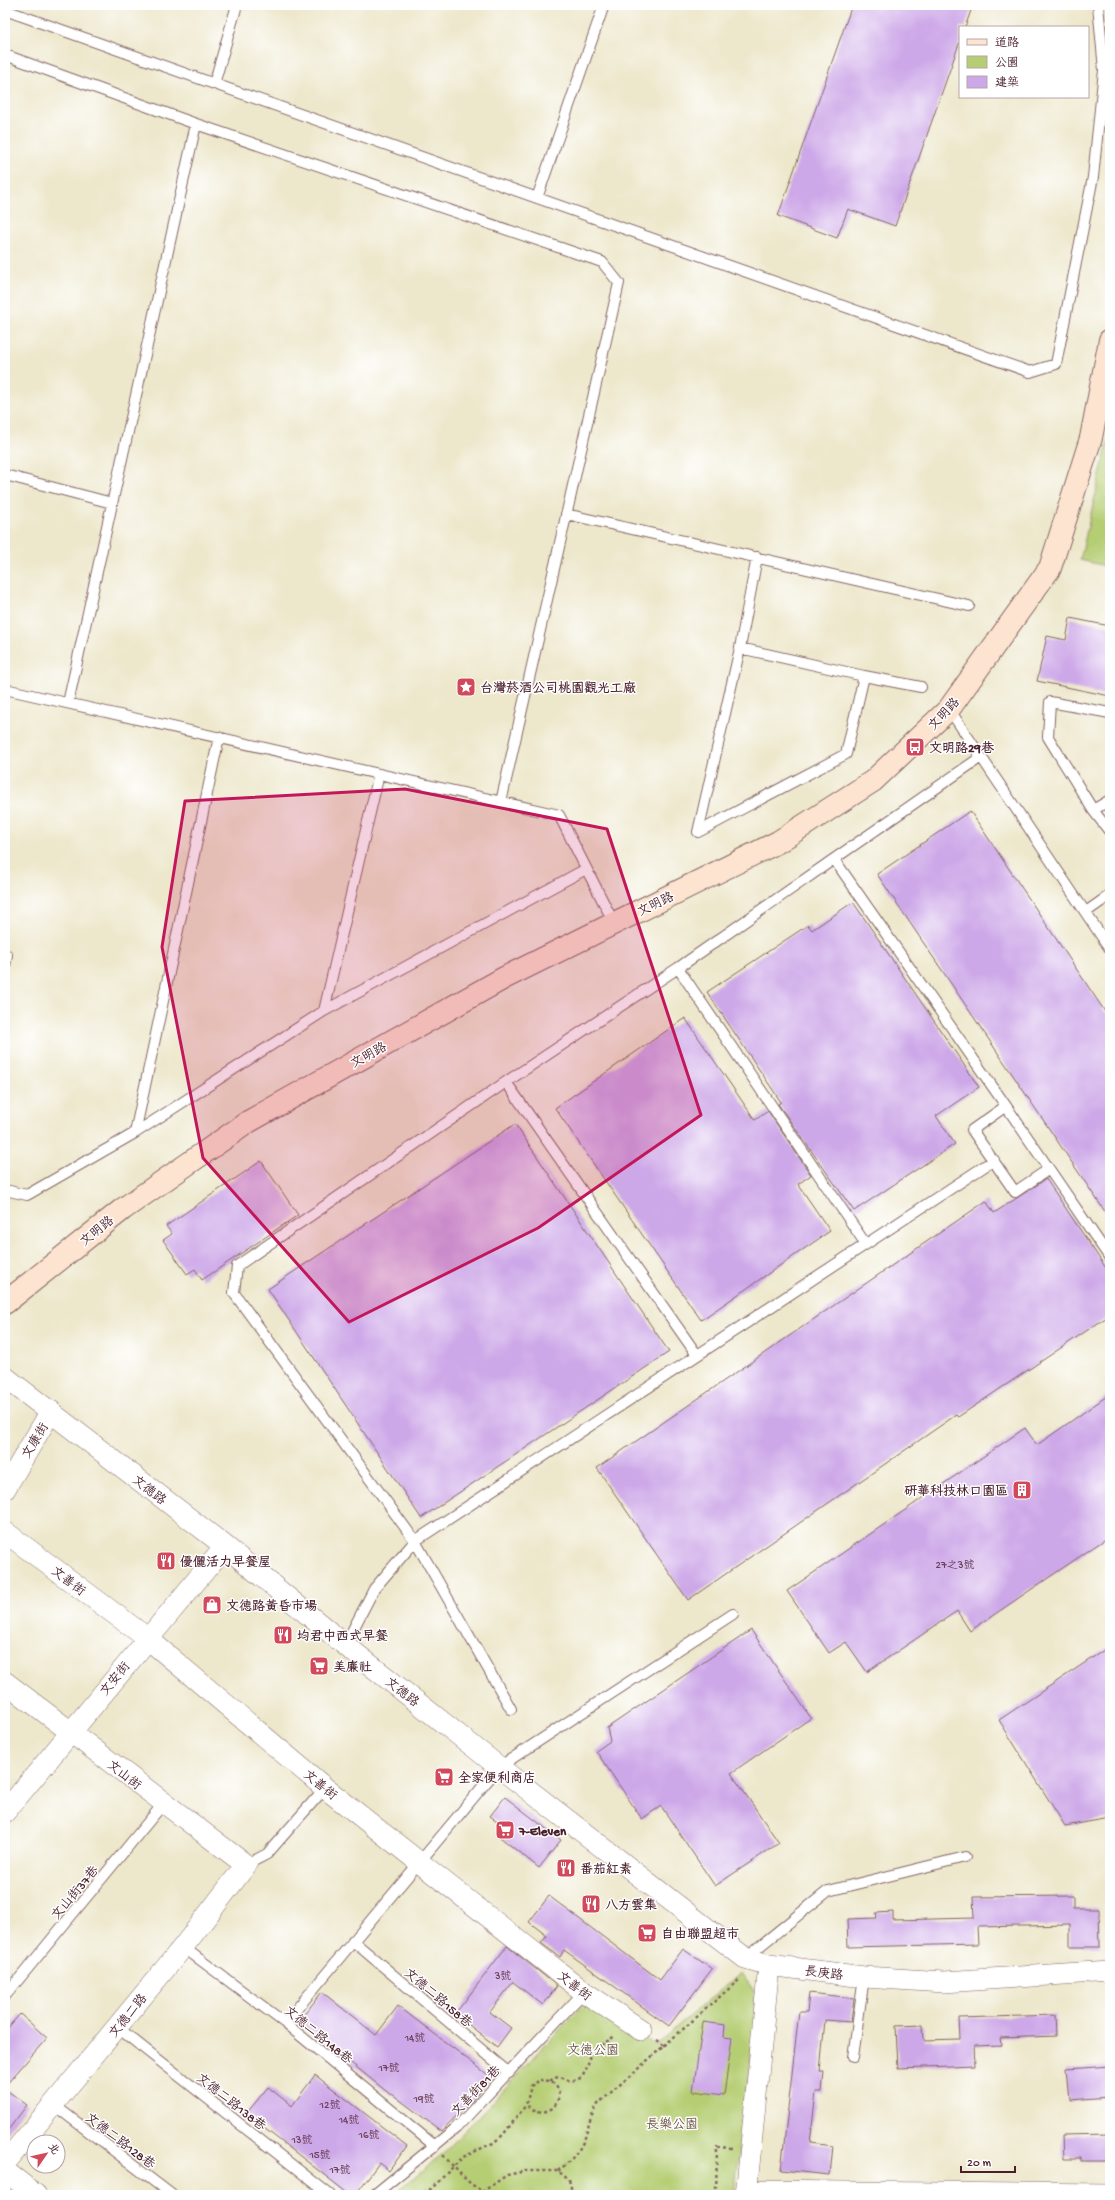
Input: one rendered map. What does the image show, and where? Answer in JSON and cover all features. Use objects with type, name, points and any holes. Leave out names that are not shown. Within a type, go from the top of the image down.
[{"type":"street","name":"文明路","points":[[5,1303],[123,1209],[248,1122],[504,978],[778,842],[873,781],[950,709],[1050,568],[1091,438],[1110,340]]},
{"type":"street","name":"文德路","points":[[5,1377],[225,1546],[345,1645],[745,1958],[769,1965]]},
{"type":"street","name":"文康街","points":[[5,1489],[51,1411]]},
{"type":"street","name":"文善街","points":[[5,1532],[147,1638],[325,1788],[584,1992],[634,2025]]},
{"type":"street","name":"文安街","points":[[5,1812],[147,1638],[225,1546]]},
{"type":"street","name":"文山街","points":[[5,1682],[163,1804],[246,1865]]},
{"type":"street","name":"文德二路","points":[[5,2163],[183,1947],[246,1865]]},
{"type":"street","name":"長庚路","points":[[769,1965],[864,1977],[944,1982],[1110,1971]]},
{"type":"street","points":[[769,1965],[746,2193],[1110,2195]]},
{"type":"street","points":[[5,2171],[36,2195]]},
{"type":"lane","points":[[214,84],[238,5]]},
{"type":"lane","points":[[537,198],[604,5]]},
{"type":"lane","points":[[5,10],[1030,372],[1056,364],[1093,177],[1104,70],[1098,5]]},
{"type":"lane","points":[[5,55],[196,124],[602,262],[619,283],[501,802]]},
{"type":"lane","points":[[68,703],[196,124]]},
{"type":"lane","points":[[5,475],[112,503]]},
{"type":"lane","points":[[566,514],[969,606]]},
{"type":"lane","points":[[757,557],[740,648],[698,832],[846,754],[864,676]]},
{"type":"lane","points":[[740,648],[864,676],[921,687]]},
{"type":"lane","points":[[5,689],[559,815],[614,924]]},
{"type":"lane","points":[[1110,713],[1050,702],[1048,737],[1093,810],[1110,832]]},
{"type":"lane","points":[[950,709],[1110,949]]},
{"type":"lane","points":[[135,1133],[219,738]]},
{"type":"lane","points":[[511,1709],[415,1541],[234,1293],[237,1266],[506,1082],[678,968],[981,757]]},
{"type":"lane","points":[[324,1011],[379,774]]},
{"type":"lane","points":[[1093,810],[1110,800]]},
{"type":"lane","points":[[834,859],[1110,1258]]},
{"type":"lane","points":[[5,1190],[27,1195],[135,1133],[324,1011],[586,869]]},
{"type":"lane","points":[[1086,912],[1110,895]]},
{"type":"lane","points":[[5,955],[7,955],[5,966]]},
{"type":"lane","points":[[678,968],[865,1243]]},
{"type":"lane","points":[[506,1082],[697,1355]]},
{"type":"lane","points":[[1006,1106],[972,1130],[1015,1192],[1049,1169]]},
{"type":"lane","points":[[345,1645],[374,1588],[415,1541],[865,1243],[994,1160]]},
{"type":"lane","points":[[285,2023],[499,1767],[733,1614]]},
{"type":"lane","points":[[246,1865],[267,1854],[325,1788]]},
{"type":"lane","name":"文山街37巷","points":[[5,1996],[163,1804]]},
{"type":"lane","points":[[745,1958],[828,1891],[966,1857]]},
{"type":"lane","name":"文德二路158巷","points":[[353,1941],[509,2073]]},
{"type":"lane","name":"文德二路148巷","points":[[183,1947],[285,2023],[435,2146]]},
{"type":"lane","points":[[853,2057],[864,1977]]},
{"type":"lane","name":"文善街81巷","points":[[374,2195],[456,2128],[584,1992]]},
{"type":"lane","name":"文德二路138巷","points":[[117,2027],[330,2195]]},
{"type":"lane","name":"文德二路128巷","points":[[54,2105],[172,2195]]},
{"type":"path","points":[[482,2192],[507,2175],[526,2172],[558,2171],[573,2159],[584,2140],[590,2116],[599,2104],[740,1979]]},
{"type":"path","points":[[550,2082],[557,2077],[562,2077],[570,2081],[580,2079],[585,2075],[591,2055],[613,2038],[634,2025]]},
{"type":"path","points":[[418,2195],[431,2189],[463,2157],[493,2143],[503,2135],[526,2105],[531,2086],[540,2080],[555,2084],[559,2093],[557,2103],[550,2110],[540,2111],[526,2105]]},
{"type":"path","points":[[435,2146],[467,2182],[482,2192],[492,2195]]},
{"type":"path","points":[[716,2195],[717,2147],[734,2148]]},
{"type":"path","points":[[558,2171],[569,2180],[573,2195]]},
{"type":"highlighted area","points":[[405,789],[607,829],[701,1115],[538,1228],[349,1322],[203,1158],[162,947],[185,801]]},
{"type":"green space","points":[[1110,433],[1110,567],[1080,560]]},
{"type":"green space","name":"長樂公園","points":[[741,1973],[754,1991],[757,2010],[734,2195],[393,2195],[440,2157],[587,2001],[655,2045]]},
{"type":"building","points":[[852,5],[973,5],[965,26],[959,26],[959,44],[895,226],[848,209],[837,238],[778,216]]},
{"type":"building","points":[[1070,618],[1110,626],[1110,696],[1037,681],[1047,636],[1066,640]]},
{"type":"building","points":[[970,811],[1110,1019],[1110,1219],[877,874]]},
{"type":"building","points":[[853,902],[979,1087],[936,1116],[955,1144],[854,1211],[778,1104],[781,1102],[707,992],[808,925],[812,930]]},
{"type":"building","points":[[685,1018],[755,1120],[768,1111],[811,1175],[798,1184],[830,1231],[701,1320],[555,1108]]},
{"type":"building","points":[[515,1124],[669,1352],[421,1518],[268,1289]]},
{"type":"building","points":[[261,1161],[298,1215],[202,1280],[195,1269],[187,1274],[163,1240],[172,1234],[166,1226]]},
{"type":"building","points":[[1046,1179],[1110,1274],[1110,1315],[958,1417],[956,1415],[688,1600],[597,1468],[986,1201],[994,1213]]},
{"type":"building","name":"研華科技林口園區","points":[[1110,1394],[1110,1536],[970,1631],[957,1611],[867,1672],[846,1642],[829,1653],[787,1591],[1025,1428],[1037,1445]]},
{"type":"building","points":[[751,1630],[811,1718],[731,1773],[779,1843],[715,1886],[661,1806],[642,1819],[596,1751],[610,1741],[607,1728]]},
{"type":"building","points":[[1110,1646],[1110,1818],[1065,1826],[999,1720]]},
{"type":"building","points":[[505,1797],[561,1840],[539,1868],[496,1834],[503,1825],[490,1816]]},
{"type":"building","points":[[549,1896],[660,1980],[683,1949],[712,1969],[669,2026],[564,1950],[560,1957],[541,1943],[547,1936],[529,1922]]},
{"type":"building","points":[[1073,1896],[1073,1909],[1099,1909],[1100,1947],[1070,1947],[1070,1925],[977,1927],[978,1944],[848,1947],[847,1919],[877,1918],[876,1913],[893,1912],[893,1920],[974,1918],[973,1897]]},
{"type":"building","points":[[507,1946],[557,1986],[543,2005],[513,1982],[490,2012],[511,2028],[497,2047],[455,2014]]},
{"type":"building","points":[[322,1992],[376,2035],[398,2006],[491,2077],[473,2100],[441,2131],[392,2094],[391,2095],[299,2021]]},
{"type":"building","points":[[809,1993],[854,1998],[851,2022],[825,2020],[820,2071],[824,2071],[822,2092],[816,2092],[810,2143],[833,2146],[830,2175],[781,2170],[799,2012],[807,2012]]},
{"type":"building","points":[[20,2014],[47,2038],[5,2086],[5,2031]]},
{"type":"building","points":[[1055,2015],[1056,2036],[1000,2038],[1001,2045],[974,2046],[975,2065],[898,2068],[896,2026],[923,2025],[924,2040],[960,2039],[959,2018]]},
{"type":"building","points":[[703,2022],[725,2025],[724,2037],[732,2038],[724,2095],[693,2091]]},
{"type":"building","points":[[1110,2066],[1110,2097],[1069,2100],[1066,2069]]},
{"type":"building","points":[[315,2075],[407,2146],[389,2171],[379,2163],[355,2195],[350,2195],[246,2114],[268,2087],[292,2106]]},
{"type":"building","points":[[5,2089],[27,2105],[5,2134]]},
{"type":"building","points":[[1110,2134],[1110,2161],[1081,2161],[1081,2158],[1063,2158],[1062,2135]]},
{"type":"place","name":"台灣菸酒公司桃園觀光工廠","points":[[466,687]]},
{"type":"place","name":"文明路29巷","points":[[915,747]]},
{"type":"place","name":"研華科技林口園區","points":[[1022,1490]]},
{"type":"place","name":"優儷活力早餐屋","points":[[166,1561]]},
{"type":"place","name":"文德路黃昏市場","points":[[212,1605]]},
{"type":"place","name":"均君中西式早餐","points":[[283,1635]]},
{"type":"place","name":"美廉社","points":[[319,1666]]},
{"type":"place","name":"全家便利商店","points":[[444,1777]]},
{"type":"place","name":"7-Eleven","points":[[505,1830]]},
{"type":"place","name":"番茄紅素","points":[[566,1868]]},
{"type":"place","name":"八方雲集","points":[[591,1904]]},
{"type":"place","name":"自由聯盟超市","points":[[647,1933]]},
{"type":"park label","name":"文德公園","points":[[593,2049]]}]
